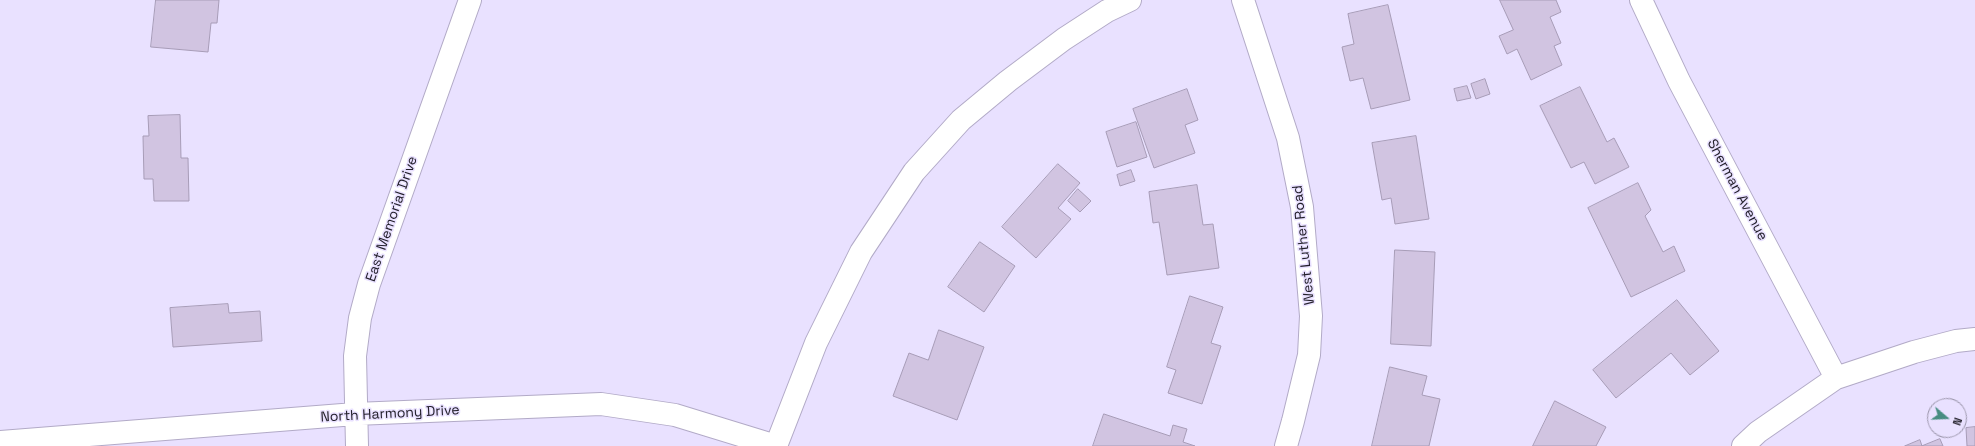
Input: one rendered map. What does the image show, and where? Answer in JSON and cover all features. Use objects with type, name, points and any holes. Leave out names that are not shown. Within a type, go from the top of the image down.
[{"type":"street","name":"East Memorial Drive","points":[[357,446],[355,414],[355,356],[360,318],[369,284],[470,0]]},
{"type":"street","points":[[776,446],[816,342],[861,252],[914,172],[961,120],[1008,81],[1064,39],[1107,12],[1130,0]]},
{"type":"street","name":"West Luther Road","points":[[1243,0],[1288,138],[1302,207],[1311,316],[1309,355],[1286,446]]},
{"type":"street","name":"Sherman Avenue","points":[[1641,0],[1680,80],[1836,378]]},
{"type":"street","points":[[1743,446],[1758,432],[1836,378],[1914,352],[1956,341],[1975,339]]},
{"type":"street","name":"North Harmony Drive","points":[[0,442],[355,414],[601,404],[675,415],[776,446]]},
{"type":"building","points":[[156,0],[219,0],[217,23],[211,23],[208,52],[151,47]]},
{"type":"building","points":[[1500,0],[1556,0],[1561,12],[1550,17],[1561,43],[1554,46],[1562,65],[1531,80],[1517,49],[1507,54],[1499,36],[1513,30]]},
{"type":"building","points":[[1388,5],[1410,100],[1371,109],[1363,78],[1350,81],[1342,47],[1354,44],[1348,14]]},
{"type":"building","points":[[1485,79],[1490,94],[1476,99],[1471,84]]},
{"type":"building","points":[[1467,86],[1471,98],[1457,101],[1454,89]]},
{"type":"building","points":[[1580,87],[1607,142],[1614,138],[1629,167],[1595,184],[1584,162],[1571,168],[1540,106]]},
{"type":"building","points":[[1187,89],[1198,120],[1185,125],[1195,153],[1154,168],[1133,109]]},
{"type":"building","points":[[180,115],[181,158],[188,158],[189,201],[154,201],[153,179],[144,179],[143,136],[149,136],[148,116]]},
{"type":"building","points":[[1136,122],[1147,157],[1117,167],[1106,132]]},
{"type":"building","points":[[1416,136],[1429,219],[1395,224],[1391,198],[1382,200],[1372,143]]},
{"type":"building","points":[[1058,164],[1080,183],[1058,208],[1071,219],[1036,258],[1002,227]]},
{"type":"building","points":[[1131,170],[1135,181],[1120,186],[1117,175]]},
{"type":"building","points":[[1638,183],[1651,210],[1645,216],[1663,252],[1674,246],[1685,271],[1631,297],[1588,208]]},
{"type":"building","points":[[1197,185],[1203,225],[1213,224],[1219,268],[1167,275],[1159,222],[1153,223],[1149,192]]},
{"type":"building","points":[[1078,189],[1091,201],[1080,212],[1068,201]]},
{"type":"building","points":[[980,242],[1015,266],[984,312],[948,287]]},
{"type":"building","points":[[1395,250],[1435,252],[1431,346],[1391,344]]},
{"type":"building","points":[[1190,296],[1223,307],[1211,343],[1221,346],[1202,404],[1168,393],[1176,370],[1167,367]]},
{"type":"building","points":[[1677,300],[1719,351],[1690,375],[1671,353],[1616,398],[1593,370]]},
{"type":"building","points":[[228,304],[229,313],[260,311],[262,341],[173,347],[170,308]]},
{"type":"building","points":[[939,330],[984,347],[957,420],[893,396],[909,353],[928,360]]},
{"type":"building","points":[[1390,367],[1427,376],[1422,395],[1440,399],[1429,446],[1372,446]]},
{"type":"building","points":[[1555,401],[1606,427],[1596,446],[1533,446]]},
{"type":"building","points":[[1104,414],[1170,436],[1173,425],[1187,429],[1183,442],[1195,446],[1093,446]]},
{"type":"building","points":[[1975,427],[1975,446],[1967,446],[1967,428]]},
{"type":"building","points":[[1940,439],[1943,446],[1922,446]]},
{"type":"building","points":[[1920,440],[1922,446],[1905,446]]}]
